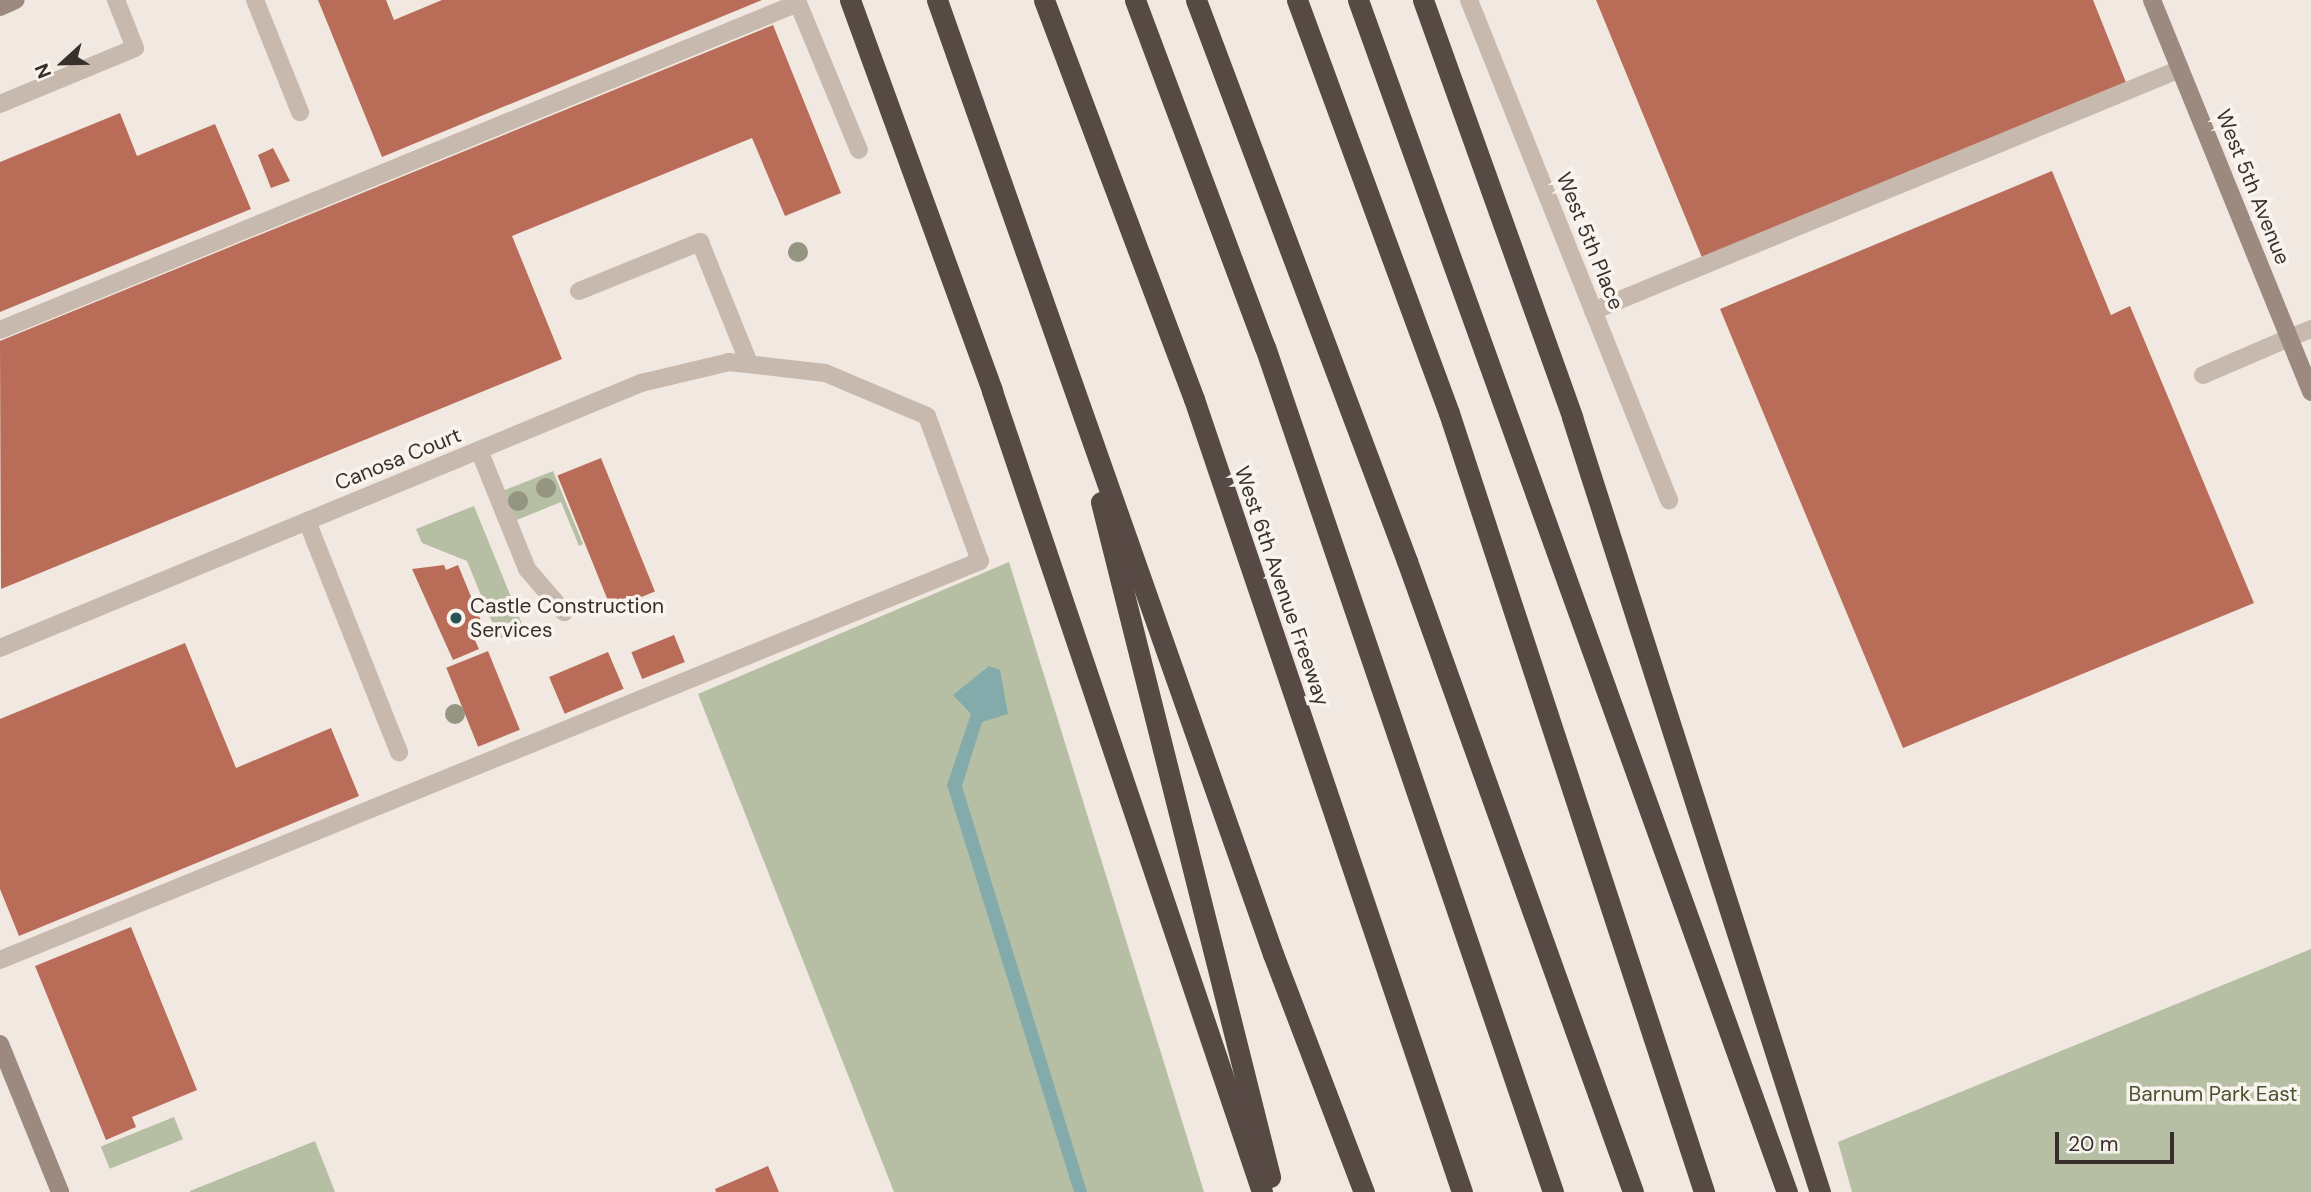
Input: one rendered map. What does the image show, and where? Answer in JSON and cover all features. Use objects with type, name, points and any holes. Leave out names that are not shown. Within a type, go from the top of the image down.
[{"type":"highway","points":[[850,0],[997,404],[1262,1192]]},
{"type":"highway","points":[[937,0],[1273,954],[1364,1192]]},
{"type":"highway","name":"West 6th Avenue Freeway","points":[[1044,0],[1194,399],[1462,1192]]},
{"type":"highway","points":[[1135,0],[1265,347],[1553,1192]]},
{"type":"highway","points":[[1196,0],[1407,561],[1633,1192]]},
{"type":"highway","points":[[1297,0],[1449,413],[1704,1192]]},
{"type":"highway","points":[[1358,0],[1787,1192]]},
{"type":"highway","points":[[1423,0],[1572,417],[1820,1192]]},
{"type":"highway","points":[[1069,374],[1274,1192]]},
{"type":"street","points":[[0,7],[16,0]]},
{"type":"street","points":[[0,104],[135,48],[116,0]]},
{"type":"street","points":[[255,0],[300,112]]},
{"type":"street","name":"West 5th Place","points":[[1469,0],[1669,500]]},
{"type":"street","name":"West 5th Avenue","points":[[2152,0],[2311,392]]},
{"type":"street","points":[[0,330],[798,3],[859,150]]},
{"type":"street","points":[[1593,311],[2180,69]]},
{"type":"street","points":[[579,291],[700,242],[749,363]]},
{"type":"street","points":[[2203,375],[2311,329]]},
{"type":"street","name":"Canosa Court","points":[[0,648],[670,373],[749,363],[825,373],[927,416],[980,561],[0,960]]},
{"type":"street","points":[[479,450],[527,569],[564,612]]},
{"type":"street","points":[[307,521],[399,752]]},
{"type":"street","points":[[0,1044],[60,1192]]},
{"type":"green space","points":[[553,471],[583,544],[579,546],[561,502],[512,522],[500,492]]},
{"type":"green space","points":[[474,506],[524,629],[499,639],[467,561],[422,543],[416,529]]},
{"type":"green space","points":[[1009,562],[1204,1192],[894,1192],[698,694]]},
{"type":"green space","name":"Barnum Park East","points":[[2311,949],[2311,1192],[1852,1192],[1838,1142]]},
{"type":"green space","points":[[174,1117],[183,1139],[110,1169],[101,1147]]},
{"type":"green space","points":[[315,1141],[335,1192],[190,1192],[190,1191]]},
{"type":"water","points":[[989,666],[1000,670],[1008,714],[982,722],[962,786],[1087,1192],[1074,1192],[947,785],[971,714],[953,695]]},
{"type":"building","points":[[318,0],[386,0],[394,20],[442,0],[762,0],[382,157]]},
{"type":"building","points":[[1596,0],[2093,0],[2127,85],[1703,260]]},
{"type":"building","points":[[773,25],[841,193],[785,216],[752,138],[512,236],[562,359],[1,589],[0,341]]},
{"type":"building","points":[[120,113],[137,156],[215,124],[251,209],[0,312],[0,162]]},
{"type":"building","points":[[273,148],[290,181],[271,188],[258,155]]},
{"type":"building","points":[[2052,171],[2111,315],[2130,306],[2254,603],[1903,748],[1720,309]]},
{"type":"building","points":[[601,458],[655,592],[611,609],[557,476]]},
{"type":"building","points":[[444,565],[446,570],[458,565],[486,633],[474,638],[479,649],[453,660],[412,569]]},
{"type":"building","points":[[674,635],[685,662],[642,679],[631,652]]},
{"type":"building","points":[[185,643],[236,768],[331,728],[359,796],[19,936],[0,889],[0,719]]},
{"type":"building","points":[[488,651],[520,730],[478,747],[446,668]]},
{"type":"building","points":[[608,652],[624,689],[565,714],[549,677]]},
{"type":"building","points":[[131,927],[197,1090],[132,1117],[136,1127],[106,1140],[35,966]]},
{"type":"building","points":[[768,1166],[779,1192],[716,1192],[715,1189]]},
{"type":"place","name":"Castle Construction Services","points":[[456,618]]}]
